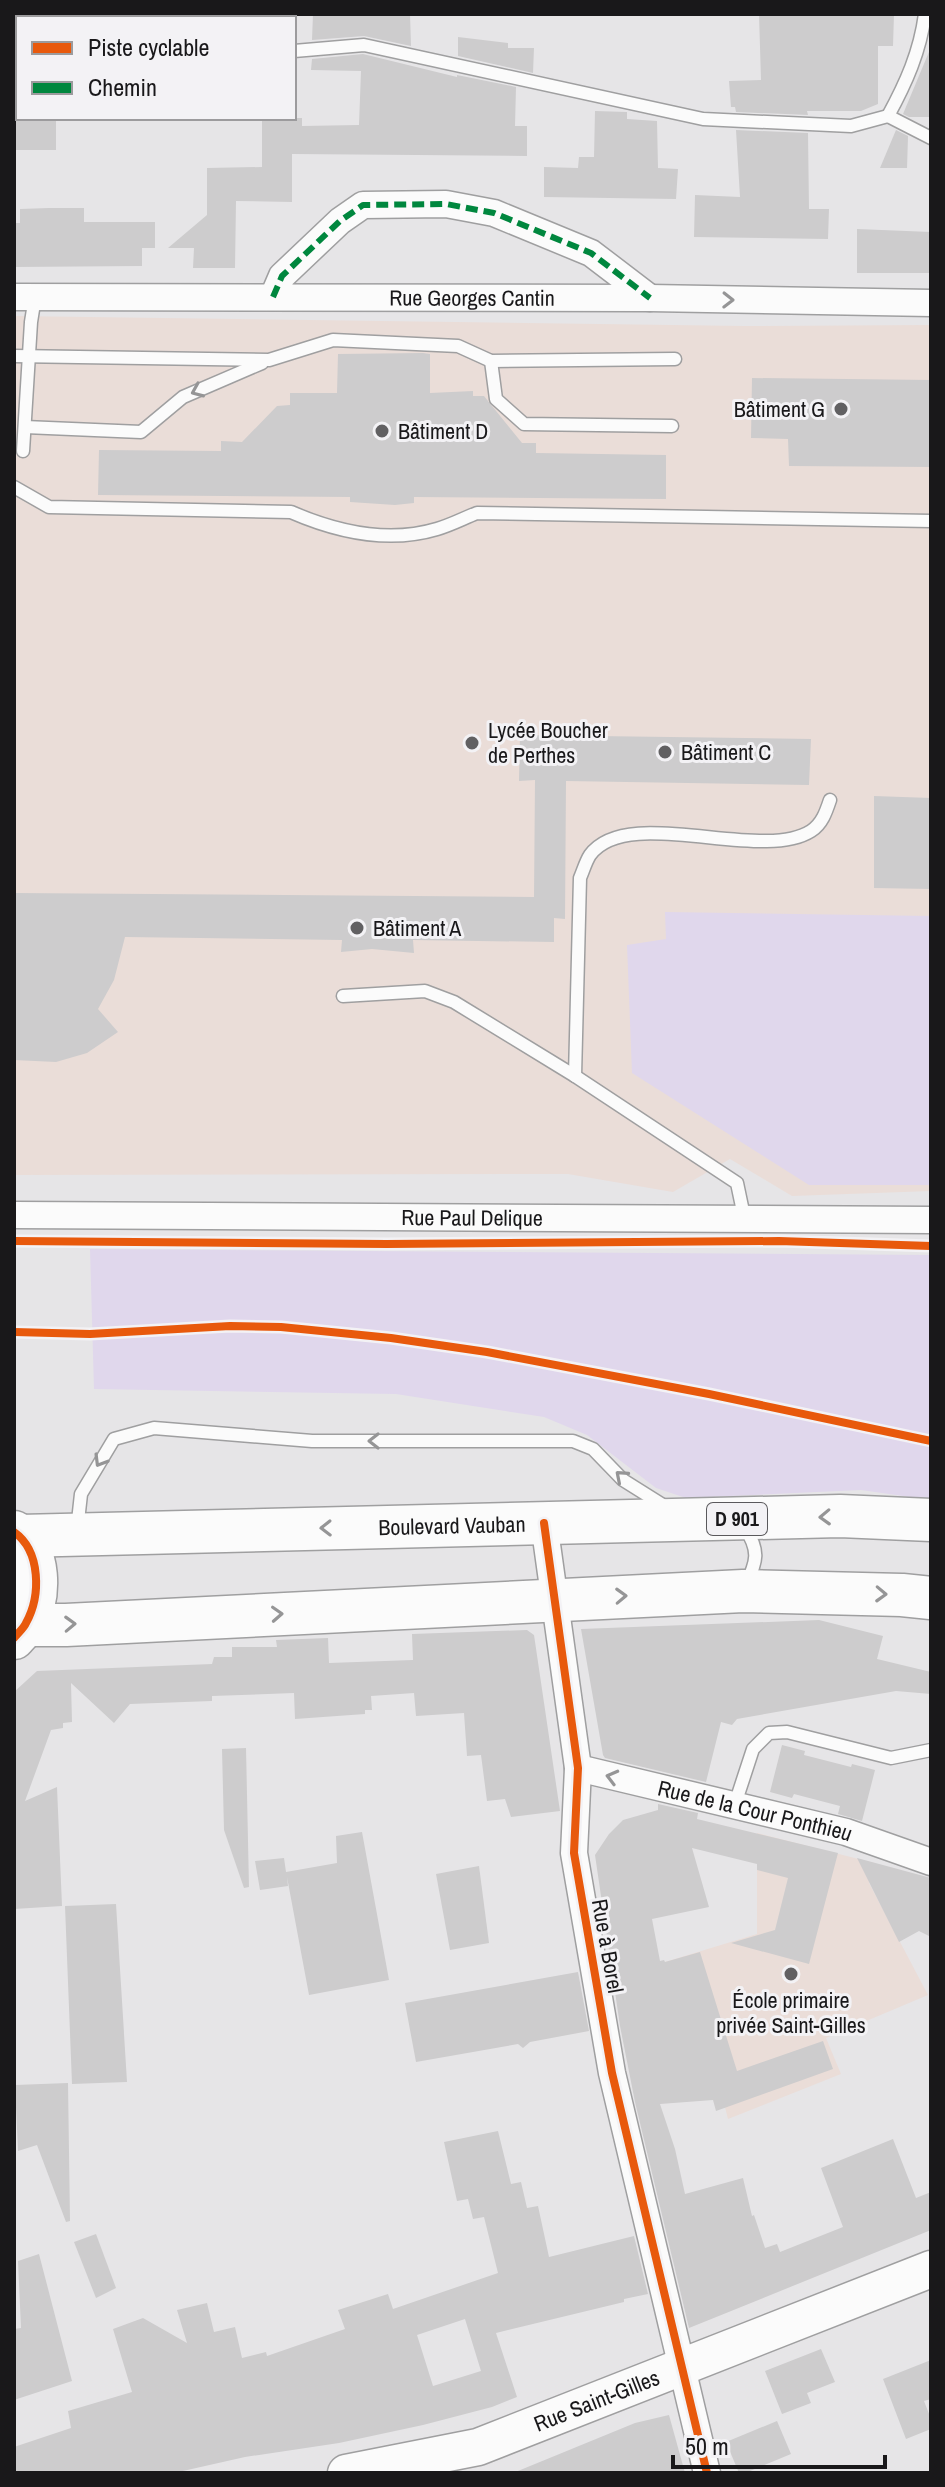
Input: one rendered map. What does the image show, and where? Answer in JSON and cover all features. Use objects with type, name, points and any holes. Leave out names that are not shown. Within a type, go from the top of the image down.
[{"type":"main road","name":"Boulevard Vauban","points":[[17,1534],[840,1516],[931,1520]]},
{"type":"main road","points":[[17,1534],[34,1566],[36,1582],[35,1600],[20,1631]]},
{"type":"main road","points":[[20,1631],[66,1625],[743,1591],[931,1598]]},
{"type":"street","points":[[273,297],[282,276],[340,221],[363,205],[446,204],[494,213],[591,253],[650,298]]},
{"type":"street","name":"Rue Georges Cantin","points":[[24,297],[650,298],[931,303]]},
{"type":"street","name":"Rue Paul Delique","points":[[14,1215],[931,1220]]},
{"type":"street","name":"Rue à Borel","points":[[544,1523],[578,1768],[574,1853],[612,2073],[707,2473]]},
{"type":"street","name":"Rue de la Cour Ponthieu","points":[[578,1768],[846,1832],[931,1862]]},
{"type":"street","name":"Rue Saint-Gilles","points":[[346,2473],[478,2447],[931,2269]]},
{"type":"lane","points":[[888,116],[921,45],[925,14]]},
{"type":"lane","points":[[296,51],[364,45],[703,119],[851,126],[888,116],[931,138]]},
{"type":"lane","points":[[23,451],[30,356],[24,297]]},
{"type":"lane","points":[[25,427],[141,432],[183,397],[269,360],[333,340],[458,346],[491,361],[675,359]]},
{"type":"lane","points":[[14,356],[269,360]]},
{"type":"lane","points":[[491,361],[496,399],[524,424],[672,426]]},
{"type":"lane","points":[[14,487],[49,507],[291,512],[323,526],[367,535],[407,535],[437,529],[477,513],[931,521]]},
{"type":"lane","points":[[575,1076],[580,878],[591,854],[628,833],[777,840],[810,832],[823,819],[830,800]]},
{"type":"lane","points":[[343,996],[425,991],[454,1002],[575,1076],[737,1183],[745,1221]]},
{"type":"lane","points":[[77,1535],[81,1494],[114,1439],[154,1428],[312,1441],[573,1441],[593,1449],[623,1480],[686,1519]]},
{"type":"lane","points":[[740,1519],[755,1544],[756,1564],[743,1591]]},
{"type":"lane","points":[[735,1804],[753,1749],[769,1733],[787,1732],[891,1758],[931,1750]]},
{"type":"shaded area","name":"Lycée Boucher de Perthes","points":[[14,316],[744,326],[931,325],[931,1191],[792,1196],[730,1159],[673,1192],[568,1174],[14,1175]]},
{"type":"shaded area","points":[[665,912],[931,916],[931,1185],[809,1185],[632,1073],[627,945],[666,939]]},
{"type":"shaded area","points":[[90,1249],[931,1255],[931,1500],[861,1490],[686,1498],[656,1488],[587,1435],[544,1417],[396,1394],[94,1389]]},
{"type":"shaded area","name":"École primaire privée Saint-Gilles","points":[[757,1833],[874,1863],[869,1883],[928,1995],[826,2038],[841,2074],[728,2119],[723,2099],[665,1962],[757,1934]]},
{"type":"building","points":[[313,14],[410,14],[411,46],[364,36],[312,40]]},
{"type":"building","points":[[759,14],[894,14],[893,46],[878,46],[878,104],[861,111],[807,111],[808,115],[736,112],[735,107],[731,107],[729,81],[761,80]]},
{"type":"building","points":[[458,37],[508,43],[508,48],[534,48],[533,73],[458,56]]},
{"type":"building","points":[[931,47],[931,117],[909,117],[903,114]]},
{"type":"building","points":[[363,54],[457,77],[516,87],[515,126],[527,126],[527,156],[292,154],[292,202],[236,201],[235,268],[193,268],[194,248],[168,248],[207,215],[207,168],[262,167],[262,120],[302,118],[302,126],[359,125],[361,71],[311,70],[312,59]]},
{"type":"building","points":[[595,111],[627,112],[627,119],[657,121],[658,168],[678,169],[676,199],[544,197],[544,167],[578,168],[579,157],[594,157]]},
{"type":"building","points":[[14,118],[56,120],[56,150],[14,150]]},
{"type":"building","points":[[736,130],[808,133],[809,209],[829,209],[828,239],[694,237],[695,195],[740,197]]},
{"type":"building","points":[[896,130],[908,136],[907,168],[880,168]]},
{"type":"building","points":[[84,208],[84,222],[155,222],[155,248],[142,248],[142,266],[14,267],[14,223],[20,223],[20,209]]},
{"type":"building","points":[[857,229],[931,232],[931,273],[857,273]]},
{"type":"building","name":"Bâtiment D","points":[[338,354],[430,354],[430,393],[473,391],[473,396],[484,396],[522,443],[536,443],[536,453],[666,455],[666,499],[414,497],[414,503],[395,505],[350,502],[350,497],[98,495],[99,450],[221,451],[221,441],[242,442],[277,406],[290,405],[290,393],[337,393]]},
{"type":"building","name":"Bâtiment G","points":[[752,378],[931,380],[931,467],[789,466],[788,439],[751,438]]},
{"type":"building","points":[[520,735],[811,739],[809,785],[566,781],[565,919],[554,918],[554,942],[413,940],[414,953],[372,949],[341,952],[342,940],[125,937],[114,980],[98,1009],[118,1032],[87,1053],[56,1062],[14,1060],[14,893],[534,897],[535,780],[519,781]]},
{"type":"building","points":[[874,796],[931,798],[931,889],[874,888]]},
{"type":"building","points":[[819,1620],[883,1636],[877,1659],[931,1672],[931,1694],[896,1691],[737,1719],[732,1725],[721,1722],[706,1782],[603,1755],[581,1629]]},
{"type":"building","points":[[527,1630],[534,1635],[560,1811],[511,1817],[505,1799],[487,1801],[481,1755],[467,1756],[464,1713],[416,1716],[414,1693],[371,1696],[372,1710],[365,1710],[365,1714],[295,1719],[294,1693],[212,1696],[212,1701],[130,1704],[114,1723],[71,1683],[72,1722],[63,1723],[63,1728],[51,1730],[25,1801],[57,1787],[62,1906],[14,1909],[14,1692],[37,1671],[212,1664],[214,1657],[232,1657],[232,1647],[277,1647],[276,1640],[328,1638],[329,1663],[413,1660],[412,1634]]},
{"type":"building","points":[[782,1745],[805,1751],[804,1755],[875,1770],[862,1821],[838,1814],[840,1806],[794,1794],[792,1798],[770,1792]]},
{"type":"building","points":[[246,1748],[249,1887],[244,1888],[224,1830],[222,1749]]},
{"type":"building","points":[[658,1804],[698,1813],[697,1819],[838,1853],[809,1964],[731,1943],[775,1930],[788,1878],[757,1870],[757,1864],[692,1848],[709,1907],[652,1919],[660,1961],[700,1952],[737,2071],[823,2041],[833,2069],[716,2111],[713,2100],[660,2104],[675,2149],[685,2194],[743,2178],[752,2216],[765,2248],[777,2244],[780,2252],[843,2227],[821,2168],[893,2139],[916,2198],[931,2192],[931,2230],[689,2328],[635,2102],[620,2026],[595,1855],[623,1820],[658,1810]]},
{"type":"building","points":[[362,1832],[389,1980],[309,1995],[287,1877],[288,1886],[260,1890],[255,1861],[284,1858],[286,1872],[337,1863],[336,1836]]},
{"type":"building","points":[[857,1858],[931,1878],[931,1937],[919,1931],[899,1942]]},
{"type":"building","points":[[479,1866],[489,1943],[450,1950],[436,1874]]},
{"type":"building","points":[[116,1904],[127,2082],[72,2084],[65,1906]]},
{"type":"building","points":[[578,1972],[589,2031],[530,2042],[523,2048],[518,2044],[416,2062],[405,2003]]},
{"type":"building","points":[[68,2083],[70,2221],[66,2222],[37,2145],[18,2151],[15,2085]]},
{"type":"building","points":[[498,2131],[511,2184],[521,2182],[527,2208],[538,2206],[549,2257],[634,2236],[648,2294],[496,2333],[517,2397],[492,2407],[339,2443],[245,2457],[174,2473],[14,2473],[14,2447],[71,2428],[68,2411],[132,2392],[113,2329],[143,2318],[187,2343],[177,2310],[207,2303],[214,2332],[235,2327],[242,2358],[266,2352],[267,2356],[345,2329],[338,2310],[388,2294],[393,2309],[498,2273],[484,2217],[473,2219],[468,2199],[457,2201],[444,2142]],"holes":[[[465,2319],[481,2371],[433,2386],[417,2335]]]},
{"type":"building","points":[[96,2234],[116,2288],[96,2298],[74,2242]]},
{"type":"building","points":[[39,2254],[72,2381],[14,2400],[14,2329],[21,2328],[18,2261]]},
{"type":"building","points":[[821,2349],[835,2382],[807,2393],[811,2403],[782,2414],[765,2371]]},
{"type":"building","points":[[931,2360],[931,2399],[924,2401],[931,2419],[931,2429],[906,2439],[883,2379]]},
{"type":"building","points":[[669,2415],[685,2473],[513,2473],[635,2423]]},
{"type":"building","points":[[777,2421],[791,2454],[739,2473],[726,2442]]},
{"type":"marked path","points":[[273,297],[282,276],[340,221],[363,205],[446,204],[494,213],[591,253],[650,298]]},
{"type":"cycle path","points":[[14,1241],[387,1244],[779,1241],[931,1246]]},
{"type":"cycle path","points":[[14,1332],[90,1334],[230,1326],[281,1327],[391,1338],[487,1352],[709,1394],[931,1441]]},
{"type":"cycle path","points":[[544,1523],[578,1768],[574,1853],[612,2073],[707,2473]]},
{"type":"cycle path","points":[[14,1532],[29,1550],[36,1574],[31,1612],[14,1638]]},
{"type":"place","name":"Bâtiment G","points":[[841,409]]},
{"type":"place","name":"Bâtiment D","points":[[382,431]]},
{"type":"place","name":"Lycée Boucher de Perthes","points":[[472,743]]},
{"type":"place","name":"Bâtiment C","points":[[665,752]]},
{"type":"place","name":"Bâtiment A","points":[[357,928]]},
{"type":"place","name":"École primaire privée Saint-Gilles","points":[[791,1974]]}]
